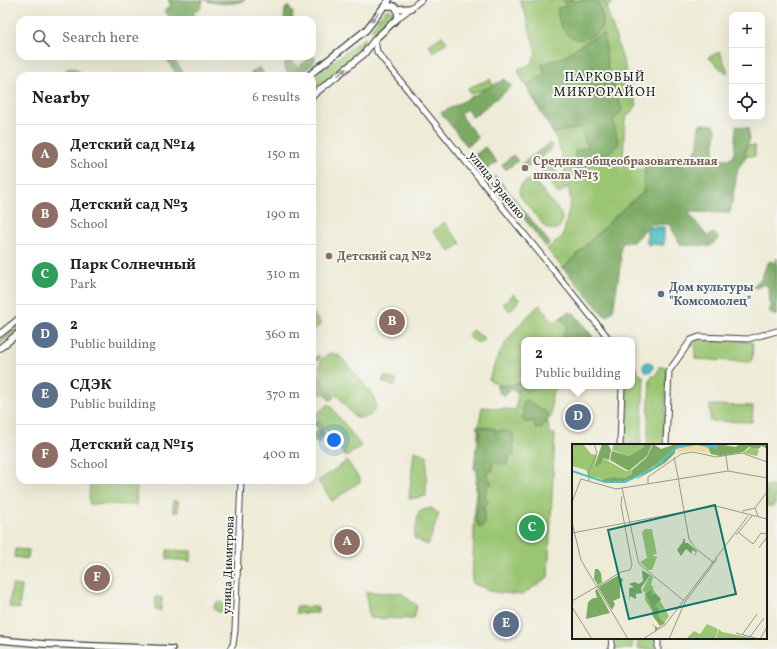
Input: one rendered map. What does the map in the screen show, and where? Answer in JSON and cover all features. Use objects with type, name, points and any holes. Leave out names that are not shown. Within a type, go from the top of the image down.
[{"type":"main road","points":[[313,72],[366,30],[371,21],[389,0]]},
{"type":"main road","points":[[393,0],[398,18]]},
{"type":"main road","points":[[316,93],[364,54],[375,39],[421,0]]},
{"type":"main road","points":[[385,6],[411,8]]},
{"type":"main road","points":[[366,30],[368,36],[375,39]]},
{"type":"main road","name":"улица Эрденко","points":[[375,39],[377,52],[608,337]]},
{"type":"main road","points":[[0,334],[16,321]]},
{"type":"main road","points":[[666,444],[669,371],[691,340],[699,337],[748,339],[777,331]]},
{"type":"main road","points":[[0,348],[16,335]]},
{"type":"main road","points":[[620,444],[622,389]]},
{"type":"main road","name":"улица Димитрова","points":[[230,649],[233,645],[235,636],[241,484]]},
{"type":"main road","points":[[611,649],[612,639]]},
{"type":"main road","points":[[0,640],[44,644],[172,649]]},
{"type":"green space","points":[[168,0],[203,0],[201,8],[193,13],[196,16],[169,16],[164,10],[171,6]]},
{"type":"green space","points":[[205,0],[245,0],[225,4]]},
{"type":"green space","points":[[519,0],[604,0],[637,105],[625,119],[623,159],[632,168],[645,170],[644,193],[627,205],[563,268],[547,249],[563,236],[571,200],[556,138],[518,69],[530,65],[536,53],[525,13]]},
{"type":"green space","points":[[564,0],[598,0],[603,19],[601,29],[588,38],[581,39],[570,36],[565,32],[559,21],[558,8],[566,6]]},
{"type":"green space","points":[[602,0],[616,0],[606,9]]},
{"type":"green space","points":[[289,7],[293,13],[293,16],[284,16],[285,9]]},
{"type":"green space","points":[[389,9],[393,11],[394,17],[380,31],[375,33],[372,29],[375,23],[386,10]]},
{"type":"green space","points":[[604,33],[608,69],[622,110],[613,121],[619,144],[600,160],[576,170],[575,151],[588,147],[580,128],[553,133],[526,86],[545,74],[542,64],[563,57],[587,41]]},
{"type":"green space","points":[[442,36],[447,42],[433,52],[429,45]]},
{"type":"green space","points":[[364,38],[364,44],[360,52],[335,75],[316,89],[316,75]]},
{"type":"green space","points":[[720,52],[728,72],[725,73],[708,57]]},
{"type":"green space","points":[[167,60],[175,60],[183,72],[175,72]]},
{"type":"green space","points":[[290,60],[298,67],[307,60],[315,60],[304,72],[287,72],[284,64]]},
{"type":"green space","points":[[259,67],[263,72],[252,72]]},
{"type":"green space","points":[[69,68],[74,68],[80,72],[64,72]]},
{"type":"green space","points":[[490,79],[493,86],[470,94],[468,88]]},
{"type":"green space","points":[[505,79],[512,86],[473,117],[466,109],[460,114],[478,138],[467,146],[441,113]]},
{"type":"green space","points":[[699,125],[714,125],[716,129],[714,156],[716,159],[731,159],[734,153],[736,126],[748,128],[750,139],[744,153],[746,158],[738,168],[730,213],[688,212],[707,236],[714,233],[719,238],[711,246],[681,245],[669,224],[651,224],[633,242],[622,243],[620,252],[621,261],[613,311],[608,316],[604,315],[563,268],[627,205],[643,193],[645,170],[643,165],[645,161],[665,157],[672,159],[676,163],[689,166],[698,145]]},
{"type":"green space","points":[[550,143],[552,146],[551,149],[542,158],[528,167],[521,164]]},
{"type":"green space","points":[[746,145],[755,146],[755,156],[746,156]]},
{"type":"green space","points":[[485,147],[497,162],[486,170],[475,155]]},
{"type":"green space","points":[[513,155],[518,161],[506,170],[502,165]]},
{"type":"green space","points":[[549,161],[567,188],[558,194],[540,167]]},
{"type":"green space","points":[[496,176],[550,243],[546,247],[493,178]]},
{"type":"green space","points":[[526,181],[532,181],[537,184],[560,212],[562,220],[560,226],[554,230],[546,228],[522,199],[520,189]]},
{"type":"green space","points":[[444,222],[461,243],[450,252],[433,231]]},
{"type":"green space","points":[[777,258],[776,316],[770,313],[769,288],[764,284],[757,288],[752,287],[761,279],[767,264],[770,261],[775,263]]},
{"type":"green space","points":[[513,294],[520,300],[510,311],[503,304]]},
{"type":"green space","points":[[540,305],[554,323],[569,311],[589,337],[521,337],[521,389],[555,389],[552,394],[551,417],[547,419],[550,434],[555,434],[548,577],[522,595],[494,592],[472,583],[478,430],[482,407],[516,410],[518,392],[489,380],[497,358],[509,338]]},
{"type":"green space","points":[[574,313],[592,337],[562,337],[568,324],[560,319],[565,314]]},
{"type":"green space","points":[[316,317],[321,324],[316,328]]},
{"type":"green space","points":[[16,326],[16,332],[0,344],[0,339]]},
{"type":"green space","points":[[472,330],[484,338],[480,344],[468,337]]},
{"type":"green space","points":[[697,340],[752,342],[752,360],[749,362],[695,359],[695,342]]},
{"type":"green space","points":[[330,353],[340,356],[344,360],[374,397],[376,407],[370,416],[359,418],[354,416],[321,375],[319,370],[321,359]]},
{"type":"green space","points":[[319,355],[319,359],[316,361],[316,357]]},
{"type":"green space","points":[[635,367],[638,373],[644,377],[641,444],[623,444],[626,389],[635,389]]},
{"type":"green space","points":[[659,367],[667,367],[664,444],[647,444],[650,378],[657,374]]},
{"type":"green space","points":[[316,373],[335,396],[331,400],[328,399],[326,393],[316,396]]},
{"type":"green space","points":[[384,376],[397,381],[395,386],[382,382]]},
{"type":"green space","points":[[521,383],[522,389],[515,392],[511,389],[505,396],[499,393],[496,385],[504,386]]},
{"type":"green space","points":[[522,389],[532,389],[528,393]]},
{"type":"green space","points":[[525,399],[546,412],[549,418],[547,422],[541,425],[543,428],[536,429],[533,420],[530,422],[524,422],[522,418],[525,413],[522,409]]},
{"type":"green space","points":[[329,404],[361,446],[346,457],[316,416],[316,414]]},
{"type":"green space","points":[[710,405],[753,406],[752,422],[710,421]]},
{"type":"green space","points":[[316,421],[318,421],[324,431],[324,437],[317,427]]},
{"type":"green space","points":[[476,427],[496,429],[495,432],[502,430],[513,433],[514,455],[508,459],[507,465],[492,462],[493,470],[488,473],[488,479],[492,482],[486,492],[486,500],[488,502],[484,507],[485,515],[483,516],[485,524],[479,528],[475,516],[478,508],[475,504],[478,498],[477,485],[480,477],[476,474],[479,470],[474,469],[476,448],[480,445],[480,432]]},
{"type":"green space","points":[[318,430],[324,437],[316,443],[316,432]]},
{"type":"green space","points":[[414,451],[427,455],[426,496],[409,499]]},
{"type":"green space","points":[[347,461],[361,481],[332,501],[318,481]]},
{"type":"green space","points":[[90,484],[137,484],[136,505],[89,504]]},
{"type":"green space","points":[[767,486],[776,487],[775,506],[767,506]]},
{"type":"green space","points":[[173,501],[178,501],[178,512],[173,512]]},
{"type":"green space","points":[[432,508],[439,514],[428,545],[414,538],[419,511]]},
{"type":"green space","points":[[15,549],[29,550],[28,559],[14,557]]},
{"type":"green space","points":[[167,550],[191,551],[191,561],[167,559]]},
{"type":"green space","points":[[12,585],[22,586],[19,609],[9,607]]},
{"type":"green space","points":[[366,592],[401,593],[417,606],[414,619],[369,618]]},
{"type":"green space","points":[[156,597],[162,598],[161,610],[155,610]]},
{"type":"green space","points":[[217,602],[221,602],[223,603],[223,611],[217,612],[214,609],[214,605]]},
{"type":"green space","points":[[296,607],[318,607],[318,613],[296,613]]},
{"type":"green space","points":[[616,639],[633,639],[632,649],[615,649]]},
{"type":"green space","points":[[638,639],[656,639],[655,649],[638,649]]},
{"type":"water","points":[[647,227],[664,227],[664,245],[647,244]]},
{"type":"water","points":[[646,362],[650,362],[652,363],[652,371],[646,372],[643,369],[643,365]]},
{"type":"place","name":"Средняя общеобразовательная школа №13","points":[[525,168]]},
{"type":"place","name":"Детский сад №2","points":[[329,256]]},
{"type":"place","name":"Дом культуры \"Комсомолец\"","points":[[661,294]]},
{"type":"place","name":"Детский сад №3","points":[[392,322]]},
{"type":"place","name":"2","points":[[578,417]]},
{"type":"place","name":"Парк Солнечный","points":[[532,528]]},
{"type":"place","name":"Детский сад №14","points":[[347,542]]},
{"type":"place","name":"Детский сад №15","points":[[97,578]]},
{"type":"place","name":"СДЭК","points":[[506,624]]},
{"type":"district","name":"ПАРКОВЫЙ МИКРОРАЙОН","points":[[605,84]]}]
